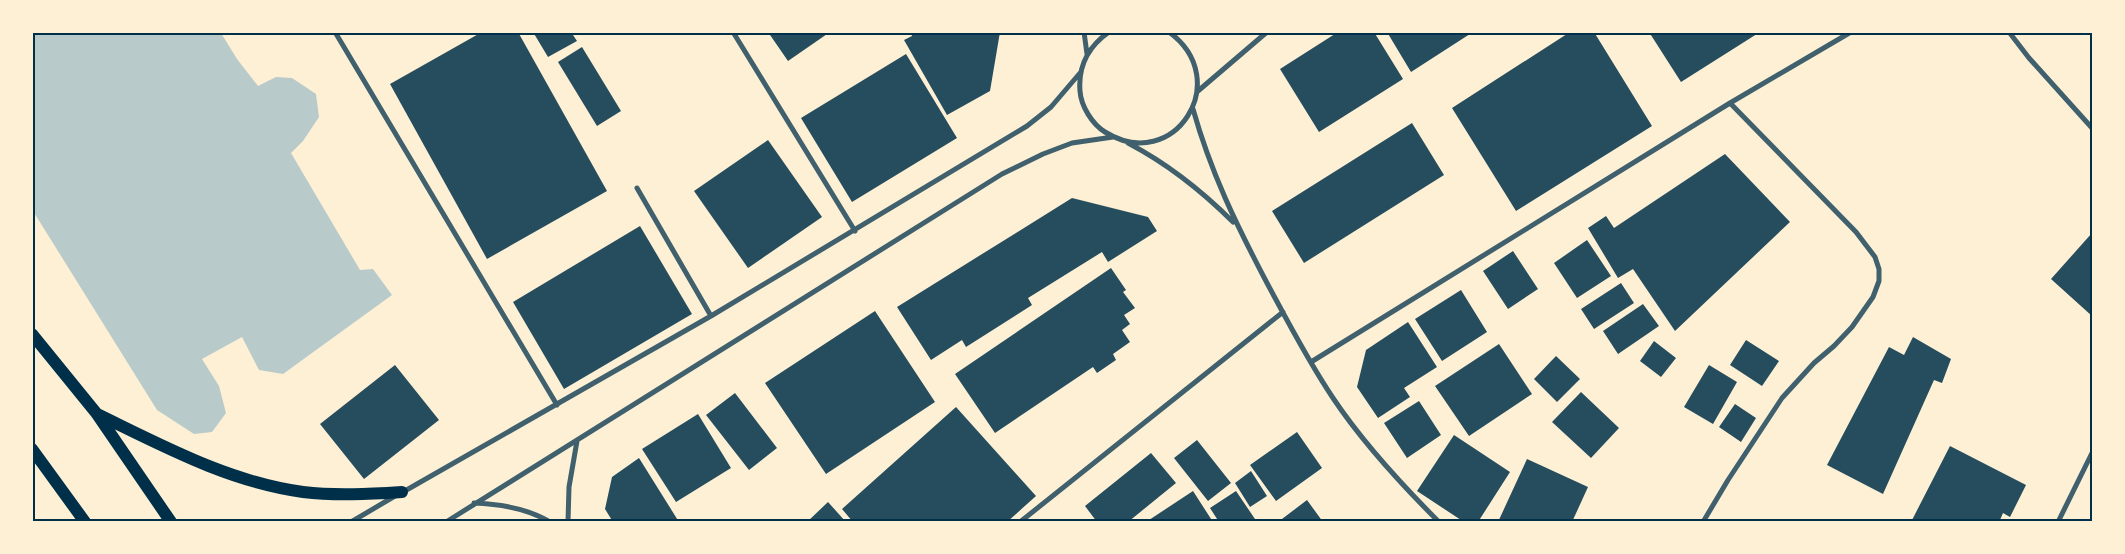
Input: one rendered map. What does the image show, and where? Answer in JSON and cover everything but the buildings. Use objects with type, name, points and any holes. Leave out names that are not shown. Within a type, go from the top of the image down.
[{"type":"main road","points":[[32,334],[97,414],[171,522]]},
{"type":"main road","points":[[97,414],[220,471],[266,485],[324,494],[402,492]]},
{"type":"main road","points":[[32,449],[85,522]]},
{"type":"street","points":[[335,32],[557,405]]},
{"type":"street","points":[[733,32],[855,231]]},
{"type":"street","points":[[1084,32],[1087,55]]},
{"type":"street","points":[[351,522],[711,316],[1027,126],[1050,107],[1080,73],[1087,55],[1098,40],[1109,32]]},
{"type":"street","points":[[1126,142],[1146,143],[1165,137],[1182,126],[1193,109],[1198,90],[1197,73],[1192,55],[1181,41],[1169,32]]},
{"type":"street","points":[[1198,90],[1267,32]]},
{"type":"street","points":[[1311,362],[1730,103],[1851,32]]},
{"type":"street","points":[[2009,32],[2029,58],[2092,128]]},
{"type":"street","points":[[1080,73],[1080,92],[1084,106],[1091,119],[1101,130],[1156,158],[1185,178],[1236,225]]},
{"type":"street","points":[[1703,522],[1782,398],[1814,363],[1852,327],[1873,297],[1879,281],[1879,269],[1875,257],[1856,232],[1730,103]]},
{"type":"street","points":[[1193,109],[1204,149],[1236,225],[1311,362],[1333,398],[1367,444],[1405,488],[1439,522]]},
{"type":"street","points":[[446,522],[473,503],[576,441],[1002,174],[1042,154],[1072,143],[1113,137]]},
{"type":"street","points":[[637,188],[711,316]]},
{"type":"street","points":[[1020,522],[1283,312]]},
{"type":"street","points":[[568,522],[569,487],[576,441]]},
{"type":"street","points":[[2058,522],[2092,453]]},
{"type":"street","points":[[473,503],[498,504],[515,508],[550,522]]},
{"type":"shaded area","points":[[33,32],[221,33],[237,59],[258,86],[276,77],[292,78],[316,94],[319,117],[303,141],[291,153],[360,270],[373,269],[392,295],[283,374],[259,370],[242,337],[202,359],[219,386],[226,413],[212,432],[194,434],[157,410],[33,211]]}]
